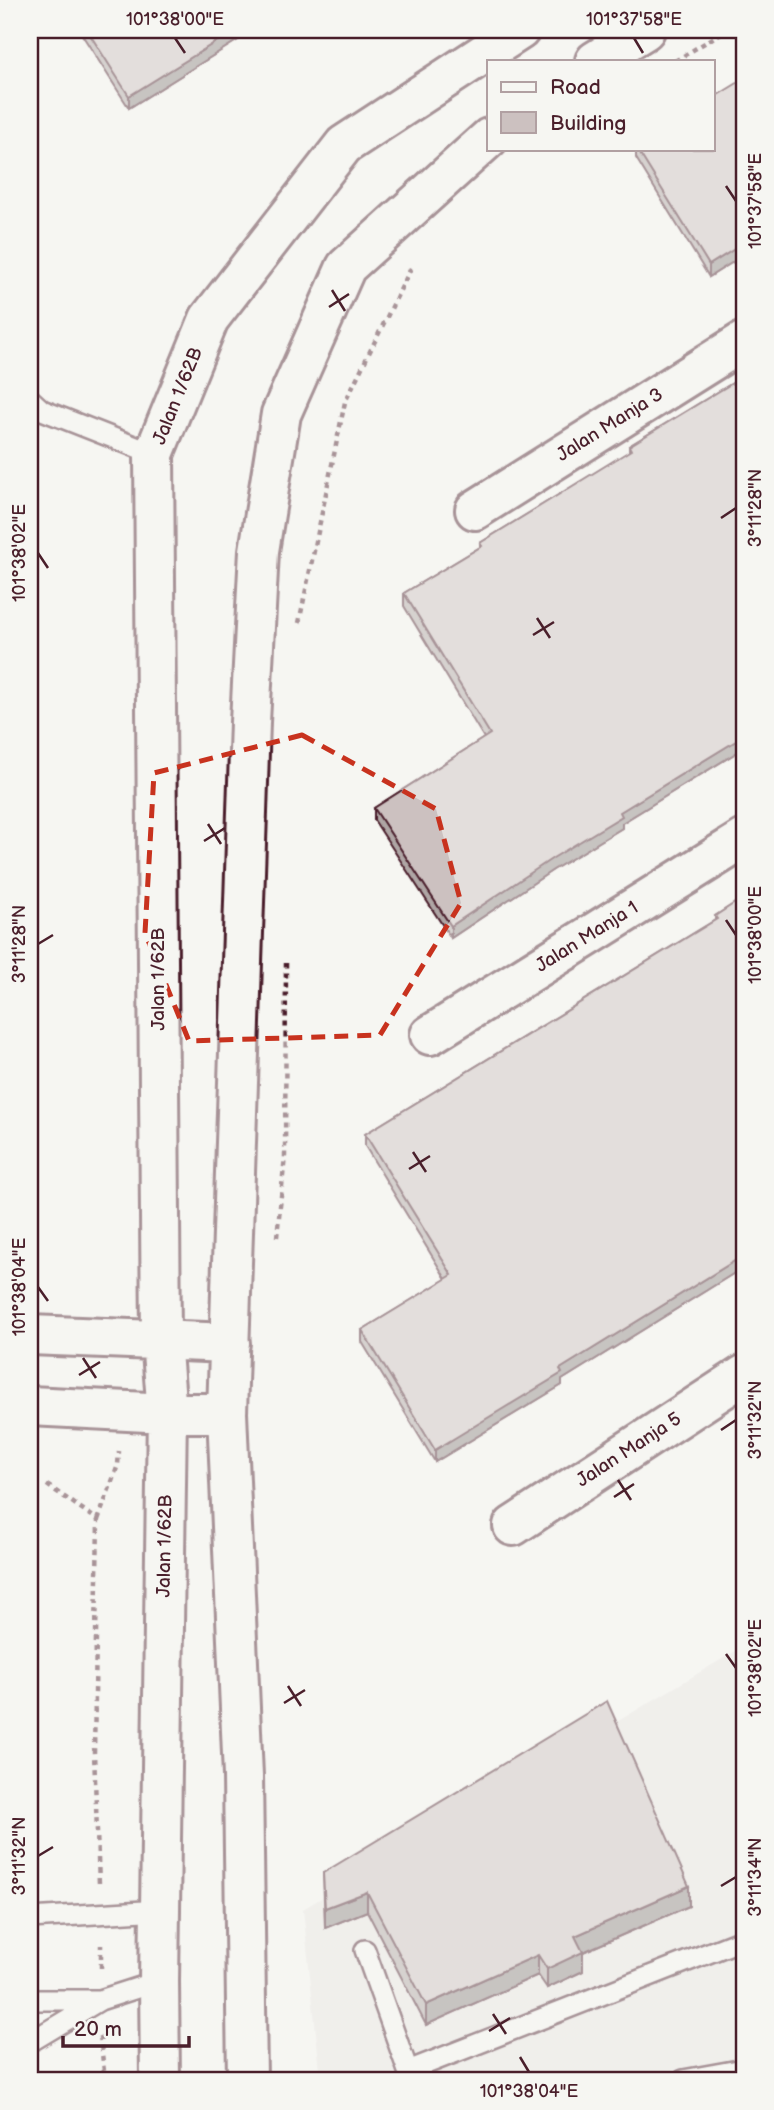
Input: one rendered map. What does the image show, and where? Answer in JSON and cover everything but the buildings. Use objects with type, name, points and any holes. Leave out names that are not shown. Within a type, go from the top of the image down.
[{"type":"main road","name":"Jalan 1/62B","points":[[160,2080],[167,1413],[161,1340],[154,454],[209,318],[344,145],[520,30]]},
{"type":"main road","points":[[597,60],[645,30]]},
{"type":"main road","points":[[247,2080],[243,1776],[228,1413],[249,736],[259,551],[281,414],[346,267],[487,140]]},
{"type":"main road","name":"Jalan Manja 3","points":[[475,510],[744,341]]},
{"type":"main road","name":"Jalan Manja 1","points":[[430,1035],[744,839]]},
{"type":"main road","points":[[30,1335],[230,1343]]},
{"type":"main road","name":"Jalan Manja 5","points":[[513,1525],[744,1376]]},
{"type":"main road","points":[[30,1406],[167,1413],[228,1413]]},
{"type":"lane","points":[[30,400],[43,410],[154,454]]},
{"type":"lane","points":[[30,1918],[160,1910]]},
{"type":"lane","points":[[365,1950],[408,2071],[744,1939]]},
{"type":"lane","points":[[30,2042],[100,2000],[159,1981]]},
{"type":"lane","points":[[30,2000],[100,2000]]},
{"type":"lane","points":[[683,2080],[744,2069]]},
{"type":"path","points":[[678,60],[726,30]]},
{"type":"path","points":[[297,634],[345,402],[416,259]]},
{"type":"path","points":[[276,1249],[285,1156],[286,952]]},
{"type":"path","points":[[47,1485],[98,1520],[94,1753],[100,1914],[100,2050],[105,2080]]},
{"type":"highlighted area","points":[[302,735],[436,809],[461,903],[380,1035],[189,1041],[145,933],[154,773]]},
{"type":"shaded area","points":[[744,1646],[744,2080],[321,2080],[303,1909]]}]
